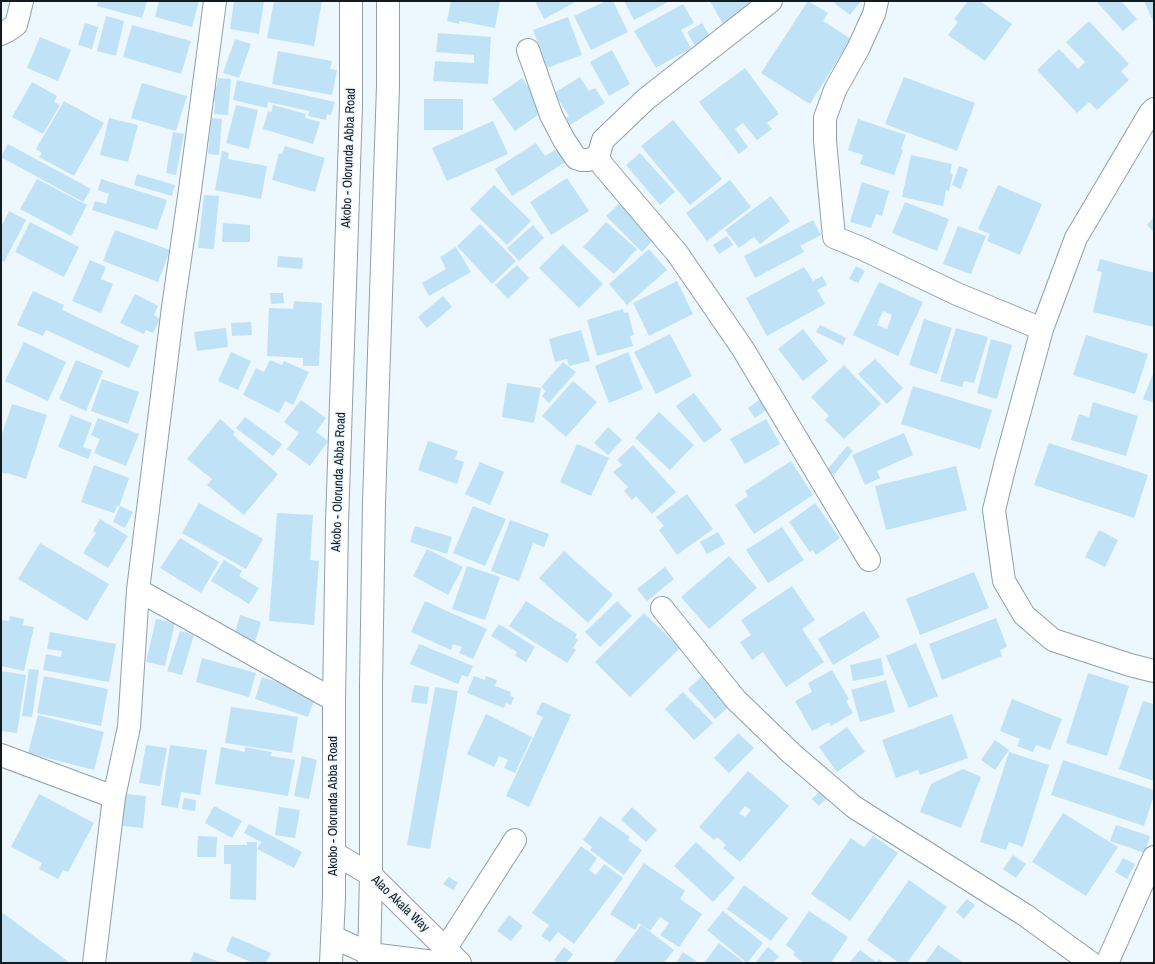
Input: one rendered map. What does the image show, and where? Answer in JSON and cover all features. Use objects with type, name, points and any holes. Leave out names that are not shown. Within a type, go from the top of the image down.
[{"type":"street","points":[[1,34],[16,25],[22,1]]},
{"type":"street","points":[[94,963],[114,797],[129,727],[138,590],[215,1]]},
{"type":"street","name":"Akobo - Olorunda Abba Road","points":[[331,963],[333,937],[334,700],[337,523],[351,106],[351,1]]},
{"type":"street","points":[[370,959],[371,685],[374,510],[388,86],[388,1]]},
{"type":"street","points":[[771,1],[646,99],[603,140],[598,157],[603,166],[677,253],[743,349],[870,560]]},
{"type":"street","points":[[877,1],[874,14],[858,48],[835,90],[825,118],[825,141],[834,237],[863,249],[957,294],[1042,329]]},
{"type":"street","points":[[528,50],[551,115],[564,140],[576,158],[588,160],[598,157]]},
{"type":"street","points":[[1154,109],[1150,113],[1076,238],[1042,329],[994,510],[1004,581],[1024,615],[1053,640],[1130,665],[1154,671]]},
{"type":"street","points":[[138,590],[334,700]]},
{"type":"street","points":[[662,608],[736,700],[790,753],[854,807],[1024,915],[1091,963]]},
{"type":"street","points":[[1,755],[114,797]]},
{"type":"street","points":[[333,937],[370,959],[446,959],[514,840]]},
{"type":"street","name":"Alao Akala Way","points":[[334,853],[371,876],[446,959]]},
{"type":"street","points":[[1107,963],[1154,857]]},
{"type":"building","points":[[98,1],[147,1],[142,18],[97,6]]},
{"type":"building","points":[[159,1],[199,1],[192,27],[155,17]]},
{"type":"building","points":[[234,1],[264,1],[259,34],[230,29]]},
{"type":"building","points":[[274,1],[322,1],[314,46],[267,38]]},
{"type":"building","points":[[451,1],[500,1],[495,28],[459,21],[459,24],[447,21]]},
{"type":"building","points":[[535,1],[577,1],[544,19]]},
{"type":"building","points":[[606,1],[613,1],[628,32],[591,50],[574,16]]},
{"type":"building","points":[[624,1],[670,1],[634,20]]},
{"type":"building","points":[[710,1],[748,1],[753,10],[724,26]]},
{"type":"building","points":[[808,1],[828,13],[823,21],[851,39],[810,104],[761,73]]},
{"type":"building","points":[[832,1],[861,1],[850,15]]},
{"type":"building","points":[[968,1],[980,1],[1012,24],[985,61],[948,35],[958,22],[954,19]]},
{"type":"building","points":[[1096,1],[1121,1],[1137,19],[1123,31]]},
{"type":"building","points":[[1144,1],[1154,1],[1154,23]]},
{"type":"building","points":[[683,4],[694,23],[681,30],[691,48],[656,68],[634,31]]},
{"type":"building","points":[[106,16],[124,21],[116,56],[97,51]]},
{"type":"building","points":[[568,17],[582,55],[547,68],[533,30]]},
{"type":"building","points":[[1089,21],[1129,64],[1121,71],[1129,80],[1097,110],[1089,102],[1077,113],[1037,70],[1059,49],[1078,69],[1085,62],[1066,42]]},
{"type":"building","points":[[85,23],[98,27],[92,49],[78,45]]},
{"type":"building","points":[[702,23],[713,42],[698,51],[687,32]]},
{"type":"building","points":[[132,25],[191,41],[181,74],[123,57]]},
{"type":"building","points":[[438,33],[491,37],[488,84],[433,81],[435,61],[474,63],[474,55],[436,52]]},
{"type":"building","points":[[40,37],[71,50],[58,81],[27,68]]},
{"type":"building","points":[[235,39],[251,44],[239,78],[223,73]]},
{"type":"building","points":[[612,50],[630,84],[609,96],[590,62]]},
{"type":"building","points":[[278,51],[332,61],[330,69],[337,70],[332,95],[272,84]]},
{"type":"building","points":[[745,68],[779,114],[767,123],[772,129],[757,140],[743,123],[735,129],[748,147],[739,154],[699,102]]},
{"type":"building","points":[[580,77],[589,91],[595,88],[605,103],[570,125],[566,118],[569,116],[554,93]]},
{"type":"building","points":[[904,77],[975,103],[957,151],[885,124]]},
{"type":"building","points":[[218,78],[231,79],[228,115],[214,114],[215,102],[210,101],[212,85],[217,86]]},
{"type":"building","points":[[522,78],[545,110],[515,131],[492,99]]},
{"type":"building","points":[[237,80],[335,102],[331,115],[327,114],[326,120],[308,116],[309,111],[268,102],[267,108],[233,100]]},
{"type":"building","points":[[32,82],[57,96],[54,102],[60,105],[43,134],[12,117]]},
{"type":"building","points":[[142,83],[187,96],[176,131],[131,118]]},
{"type":"building","points":[[424,99],[463,99],[463,130],[424,130]]},
{"type":"building","points":[[64,101],[104,123],[74,176],[39,157],[42,153],[36,149]]},
{"type":"building","points":[[236,105],[258,110],[249,149],[226,143]]},
{"type":"building","points":[[273,105],[306,114],[305,118],[320,122],[313,144],[263,129],[268,111],[271,112]]},
{"type":"building","points":[[109,118],[138,125],[128,162],[100,155]]},
{"type":"building","points":[[211,118],[222,119],[219,155],[208,154]]},
{"type":"building","points":[[858,119],[906,135],[901,149],[903,150],[894,175],[860,164],[863,155],[848,150]]},
{"type":"building","points":[[673,120],[722,179],[690,205],[641,146]]},
{"type":"building","points":[[493,121],[508,154],[447,181],[432,148]]},
{"type":"building","points":[[173,132],[184,134],[176,175],[166,173]]},
{"type":"building","points":[[536,143],[545,156],[562,146],[570,159],[512,196],[495,169]]},
{"type":"building","points":[[8,144],[91,189],[83,202],[1,157]]},
{"type":"building","points":[[285,146],[325,158],[315,192],[272,180],[279,153],[282,154]]},
{"type":"building","points":[[222,151],[229,153],[228,159],[267,166],[261,199],[215,190]]},
{"type":"building","points":[[640,153],[675,192],[660,205],[626,165]]},
{"type":"building","points":[[911,155],[952,164],[950,173],[953,174],[949,191],[946,190],[943,206],[902,197]]},
{"type":"building","points":[[959,166],[968,169],[961,189],[952,185]]},
{"type":"building","points":[[137,174],[175,185],[172,196],[134,185]]},
{"type":"building","points":[[567,178],[589,211],[551,235],[530,202]]},
{"type":"building","points":[[37,179],[87,205],[71,236],[20,209]]},
{"type":"building","points":[[101,179],[167,200],[157,230],[92,210],[95,201],[106,204],[109,194],[98,190]]},
{"type":"building","points":[[730,180],[751,207],[707,241],[686,213]]},
{"type":"building","points":[[862,182],[889,191],[882,216],[876,214],[871,228],[850,222]]},
{"type":"building","points":[[494,185],[531,221],[507,245],[470,209]]},
{"type":"building","points":[[998,185],[1042,204],[1020,255],[987,241],[990,234],[978,229]]},
{"type":"building","points":[[204,195],[219,196],[214,249],[198,248]]},
{"type":"building","points":[[771,196],[790,221],[760,244],[754,237],[739,248],[725,230]]},
{"type":"building","points":[[621,202],[656,237],[642,252],[606,216]]},
{"type":"building","points":[[905,202],[949,219],[937,251],[892,233]]},
{"type":"building","points":[[9,211],[26,220],[4,262],[1,260],[1,227]]},
{"type":"building","points":[[1154,217],[1154,232],[1147,225]]},
{"type":"building","points":[[813,220],[821,235],[800,246],[804,252],[755,278],[744,256]]},
{"type":"building","points":[[30,222],[79,247],[64,277],[15,252]]},
{"type":"building","points":[[606,222],[637,249],[614,274],[583,247]]},
{"type":"building","points":[[223,223],[250,225],[250,242],[222,242]]},
{"type":"building","points":[[480,224],[516,261],[492,284],[457,246]]},
{"type":"building","points":[[533,225],[544,238],[519,261],[507,248]]},
{"type":"building","points":[[958,226],[986,236],[971,274],[943,264]]},
{"type":"building","points":[[115,230],[170,250],[158,282],[103,261]]},
{"type":"building","points":[[727,236],[733,245],[719,254],[713,245]]},
{"type":"building","points":[[563,244],[603,284],[579,308],[539,268]]},
{"type":"building","points":[[456,247],[471,272],[429,296],[422,283],[446,269],[440,257]]},
{"type":"building","points":[[649,249],[667,270],[627,305],[609,284]]},
{"type":"building","points":[[278,256],[303,258],[302,269],[277,267]]},
{"type":"building","points":[[1100,259],[1154,273],[1154,327],[1093,312],[1102,272],[1097,271]]},
{"type":"building","points":[[90,260],[106,267],[101,279],[113,284],[101,313],[72,301]]},
{"type":"building","points":[[517,265],[529,278],[508,299],[495,285]]},
{"type":"building","points":[[856,266],[865,271],[858,283],[849,279]]},
{"type":"building","points":[[804,267],[813,281],[822,276],[827,285],[817,290],[825,304],[767,336],[746,298]]},
{"type":"building","points":[[677,281],[693,314],[649,336],[633,303]]},
{"type":"building","points":[[879,282],[923,302],[898,356],[853,335]],"holes":[[[883,311],[892,315],[887,329],[877,325]]]},
{"type":"building","points":[[33,291],[64,305],[62,310],[139,346],[129,368],[46,330],[43,336],[17,325]]},
{"type":"building","points":[[270,293],[283,293],[284,303],[271,304]]},
{"type":"building","points":[[135,294],[158,306],[154,315],[160,319],[153,333],[146,330],[144,334],[120,323]]},
{"type":"building","points":[[443,296],[452,307],[427,328],[418,317]]},
{"type":"building","points":[[294,301],[322,303],[319,366],[303,366],[303,358],[267,356],[269,308],[293,309]]},
{"type":"building","points":[[623,309],[624,313],[628,312],[634,335],[630,336],[633,346],[597,356],[587,320]]},
{"type":"building","points":[[924,319],[952,328],[937,374],[909,365]]},
{"type":"building","points":[[251,322],[252,335],[232,336],[231,323]]},
{"type":"building","points":[[820,325],[846,338],[843,345],[816,332]]},
{"type":"building","points":[[226,328],[228,347],[197,351],[194,332]]},
{"type":"building","points":[[956,328],[988,337],[974,383],[964,381],[962,387],[940,381]]},
{"type":"building","points":[[803,329],[828,361],[803,381],[778,349]]},
{"type":"building","points":[[581,330],[590,361],[569,366],[567,359],[555,362],[549,339]]},
{"type":"building","points":[[670,334],[692,376],[656,394],[634,352]]},
{"type":"building","points":[[1086,335],[1148,354],[1135,394],[1073,375]]},
{"type":"building","points":[[991,339],[1012,345],[997,399],[977,393]]},
{"type":"building","points":[[24,342],[66,362],[48,401],[5,381]]},
{"type":"building","points":[[231,352],[251,361],[238,390],[218,381]]},
{"type":"building","points":[[628,352],[643,389],[609,403],[595,366]]},
{"type":"building","points":[[875,359],[903,388],[887,404],[858,374]]},
{"type":"building","points":[[76,360],[103,371],[86,411],[59,399]]},
{"type":"building","points":[[270,360],[282,365],[284,361],[309,372],[293,405],[285,401],[279,413],[243,395],[256,368],[264,372]]},
{"type":"building","points":[[563,362],[576,372],[549,403],[542,396],[546,391],[541,387]]},
{"type":"building","points":[[844,365],[881,404],[844,439],[825,420],[829,416],[811,397]]},
{"type":"building","points":[[1154,371],[1154,403],[1143,399]]},
{"type":"building","points":[[102,379],[139,392],[128,424],[91,411]]},
{"type":"building","points":[[573,381],[597,402],[566,437],[542,416]]},
{"type":"building","points":[[507,383],[541,388],[534,423],[502,417]]},
{"type":"building","points":[[913,386],[992,410],[980,449],[901,424]]},
{"type":"building","points":[[694,393],[722,430],[704,443],[676,406]]},
{"type":"building","points":[[763,397],[770,407],[755,418],[748,408]]},
{"type":"building","points":[[301,400],[326,418],[316,432],[328,441],[310,466],[287,449],[299,433],[284,422]]},
{"type":"building","points":[[1093,402],[1138,416],[1126,456],[1071,440],[1079,414],[1089,417]]},
{"type":"building","points":[[12,404],[47,415],[26,479],[1,472],[1,437]]},
{"type":"building","points":[[659,412],[694,445],[670,470],[635,438]]},
{"type":"building","points":[[71,415],[92,423],[83,447],[92,450],[88,459],[58,447]]},
{"type":"building","points":[[245,417],[282,444],[273,456],[236,428]]},
{"type":"building","points":[[98,418],[139,434],[126,466],[94,453],[100,439],[91,435]]},
{"type":"building","points":[[220,419],[235,432],[233,435],[278,474],[244,515],[207,485],[212,479],[187,459]]},
{"type":"building","points":[[766,419],[780,444],[745,464],[730,439]]},
{"type":"building","points":[[608,427],[622,440],[608,455],[594,443]]},
{"type":"building","points":[[904,433],[913,455],[877,471],[880,478],[865,485],[852,455]]},
{"type":"building","points":[[428,441],[458,451],[455,459],[464,462],[457,484],[418,470]]},
{"type":"building","points":[[1049,443],[1148,475],[1134,518],[1034,485]]},
{"type":"building","points":[[577,444],[609,458],[591,496],[560,482]]},
{"type":"building","points":[[633,445],[676,492],[652,514],[636,496],[632,500],[624,491],[628,487],[613,472],[622,465],[617,460]]},
{"type":"building","points":[[847,446],[853,451],[834,475],[827,470]]},
{"type":"building","points":[[791,461],[813,495],[754,534],[735,505],[748,496],[745,491]]},
{"type":"building","points":[[480,462],[504,472],[490,505],[465,494]]},
{"type":"building","points":[[94,465],[129,478],[119,507],[117,506],[114,513],[81,502]]},
{"type":"building","points":[[956,466],[967,510],[886,530],[875,486]]},
{"type":"building","points":[[687,494],[713,529],[677,555],[659,530],[664,526],[656,517]]},
{"type":"building","points":[[199,503],[263,539],[246,569],[182,533]]},
{"type":"building","points":[[815,503],[840,538],[816,555],[813,550],[810,552],[789,522]]},
{"type":"building","points":[[120,506],[133,512],[125,528],[113,522]]},
{"type":"building","points":[[473,506],[506,519],[485,566],[453,553]]},
{"type":"building","points":[[277,513],[313,515],[310,560],[319,561],[314,625],[269,621]]},
{"type":"building","points":[[100,519],[128,536],[108,568],[83,553],[96,533],[93,531]]},
{"type":"building","points":[[510,520],[549,534],[544,547],[533,543],[519,581],[491,571]]},
{"type":"building","points":[[415,526],[452,537],[447,554],[410,542]]},
{"type":"building","points":[[782,527],[804,560],[768,583],[746,550]]},
{"type":"building","points":[[1099,530],[1118,540],[1105,567],[1085,557]]},
{"type":"building","points":[[718,532],[725,544],[707,554],[700,542]]},
{"type":"building","points":[[180,538],[219,562],[201,593],[160,568]]},
{"type":"building","points":[[40,543],[109,584],[87,621],[18,579]]},
{"type":"building","points":[[427,549],[463,567],[448,595],[413,576]]},
{"type":"building","points":[[564,551],[613,595],[588,623],[539,578]]},
{"type":"building","points":[[729,556],[757,588],[709,629],[681,597]]},
{"type":"building","points":[[224,560],[242,571],[239,576],[259,588],[249,604],[211,581]]},
{"type":"building","points":[[467,566],[500,577],[485,620],[452,609]]},
{"type":"building","points":[[665,567],[674,579],[647,601],[637,589]]},
{"type":"building","points":[[974,572],[989,608],[920,635],[906,599]]},
{"type":"building","points":[[792,586],[815,620],[802,629],[824,662],[786,687],[763,652],[752,660],[740,642],[751,635],[741,620]]},
{"type":"building","points":[[425,601],[487,629],[473,659],[459,653],[462,647],[453,644],[451,650],[411,632]]},
{"type":"building","points":[[526,601],[577,634],[575,638],[578,640],[573,648],[576,650],[567,663],[509,626]]},
{"type":"building","points":[[617,601],[632,616],[600,647],[585,632]]},
{"type":"building","points":[[864,611],[880,637],[833,665],[818,639]]},
{"type":"building","points":[[644,613],[680,648],[630,697],[595,662]]},
{"type":"building","points":[[240,615],[261,622],[254,646],[233,640]]},
{"type":"building","points":[[10,616],[24,619],[23,625],[34,627],[24,671],[1,666],[1,620],[9,621]]},
{"type":"building","points":[[996,618],[1007,647],[1000,650],[1002,656],[942,680],[929,644]]},
{"type":"building","points":[[156,619],[175,623],[165,666],[146,662]]},
{"type":"building","points":[[499,624],[535,647],[526,662],[515,656],[517,652],[491,636]]},
{"type":"building","points":[[180,631],[194,635],[182,675],[167,671]]},
{"type":"building","points":[[50,632],[116,644],[109,682],[43,670],[46,654],[61,657],[62,651],[47,649]]},
{"type":"building","points":[[916,643],[938,696],[909,708],[886,656]]},
{"type":"building","points":[[419,644],[473,666],[468,677],[462,675],[458,684],[410,664]]},
{"type":"building","points":[[202,658],[256,673],[249,697],[196,682]]},
{"type":"building","points":[[881,658],[884,675],[853,681],[850,665]]},
{"type":"building","points":[[29,669],[39,670],[32,717],[22,716]]},
{"type":"building","points":[[832,670],[849,699],[846,701],[853,713],[831,726],[829,722],[812,731],[795,701],[812,692],[808,683]]},
{"type":"building","points":[[1,671],[26,675],[17,733],[1,731]]},
{"type":"building","points":[[705,673],[733,703],[715,719],[688,689]]},
{"type":"building","points":[[1088,673],[1129,686],[1107,756],[1066,743]]},
{"type":"building","points":[[44,676],[108,689],[101,726],[37,713]]},
{"type":"building","points":[[474,676],[485,680],[486,676],[497,680],[495,686],[511,692],[510,696],[514,697],[511,705],[506,703],[504,708],[467,693]]},
{"type":"building","points":[[262,677],[316,695],[308,717],[255,699]]},
{"type":"building","points":[[886,680],[895,712],[860,722],[851,690]]},
{"type":"building","points":[[414,685],[429,687],[427,704],[411,702]]},
{"type":"building","points":[[435,687],[458,691],[430,849],[407,845]]},
{"type":"building","points":[[683,692],[713,723],[694,740],[665,709]]},
{"type":"building","points":[[1012,699],[1062,719],[1050,750],[1036,745],[1033,752],[1017,746],[1020,739],[1000,731]]},
{"type":"building","points":[[1143,701],[1154,704],[1154,781],[1119,769]]},
{"type":"building","points":[[542,702],[571,715],[529,807],[506,796],[543,717],[536,714]]},
{"type":"building","points":[[231,707],[298,717],[292,753],[225,743]]},
{"type":"building","points":[[486,714],[532,737],[515,773],[504,768],[508,760],[499,756],[494,767],[467,754]]},
{"type":"building","points":[[952,714],[968,758],[920,775],[918,770],[896,778],[882,740]]},
{"type":"building","points":[[38,715],[104,732],[94,770],[28,753]]},
{"type":"building","points":[[847,727],[865,752],[837,772],[819,747]]},
{"type":"building","points":[[738,733],[754,748],[729,773],[714,758]]},
{"type":"building","points":[[995,740],[1009,750],[995,770],[981,760]]},
{"type":"building","points":[[146,745],[167,748],[160,786],[139,783]]},
{"type":"building","points":[[170,745],[207,750],[200,795],[181,792],[178,808],[161,805]]},
{"type":"building","points":[[221,747],[245,752],[245,747],[272,752],[271,756],[295,760],[288,796],[215,784]]},
{"type":"building","points":[[1009,752],[1049,765],[1023,847],[1009,842],[1006,850],[980,842]]},
{"type":"building","points":[[302,756],[317,760],[309,799],[294,796]]},
{"type":"building","points":[[1063,760],[1154,790],[1154,795],[1144,826],[1051,795]]},
{"type":"building","points":[[963,769],[981,777],[961,828],[920,812],[931,784]]},
{"type":"building","points":[[748,771],[789,806],[740,862],[723,848],[726,845],[717,837],[714,840],[699,827]],"holes":[[[745,806],[751,810],[745,817],[739,813]]]},
{"type":"building","points":[[821,790],[828,797],[819,806],[812,799]]},
{"type":"building","points":[[39,794],[94,823],[68,872],[63,870],[58,879],[39,869],[42,863],[11,847]]},
{"type":"building","points":[[125,794],[146,796],[143,828],[122,826]]},
{"type":"building","points":[[184,798],[196,800],[195,811],[182,809]]},
{"type":"building","points":[[214,806],[242,821],[232,838],[205,823]]},
{"type":"building","points":[[279,807],[300,810],[295,838],[275,835]]},
{"type":"building","points":[[632,807],[657,830],[646,842],[621,820]]},
{"type":"building","points":[[1063,813],[1118,847],[1086,896],[1032,862]]},
{"type":"building","points":[[600,816],[630,837],[628,840],[642,850],[624,875],[590,850],[592,847],[583,840]]},
{"type":"building","points":[[249,824],[302,852],[294,868],[257,849],[261,842],[244,833]]},
{"type":"building","points":[[1116,825],[1150,836],[1145,853],[1110,841]]},
{"type":"building","points":[[198,836],[217,837],[216,857],[197,857]]},
{"type":"building","points":[[873,836],[898,853],[850,921],[811,894],[851,838],[864,847]]},
{"type":"building","points":[[247,842],[257,842],[256,900],[230,899],[231,864],[224,864],[224,845],[247,845]]},
{"type":"building","points":[[696,842],[735,878],[713,902],[674,866]]},
{"type":"building","points":[[581,846],[597,858],[589,870],[596,875],[604,864],[623,878],[574,944],[558,932],[550,942],[541,936],[549,925],[532,913]]},
{"type":"building","points":[[1013,855],[1026,864],[1016,878],[1003,869]]},
{"type":"building","points":[[1123,858],[1135,864],[1127,879],[1115,872]]},
{"type":"building","points":[[644,863],[685,891],[680,899],[702,914],[679,947],[660,935],[669,923],[660,917],[650,931],[639,923],[635,930],[610,914]]},
{"type":"building","points":[[449,877],[458,883],[453,890],[443,884]]},
{"type":"building","points":[[909,880],[947,907],[907,963],[899,963],[867,940]]},
{"type":"building","points":[[744,885],[788,918],[771,941],[727,909]]},
{"type":"building","points":[[967,899],[975,905],[964,919],[956,912]]},
{"type":"building","points":[[723,911],[763,943],[747,963],[707,930]]},
{"type":"building","points":[[809,911],[848,937],[831,963],[804,963],[793,955],[795,952],[786,945]]},
{"type":"building","points":[[3,913],[70,963],[1,963],[1,916]]},
{"type":"building","points":[[509,915],[523,926],[511,941],[497,931]]},
{"type":"building","points":[[641,925],[674,950],[664,963],[613,963]]},
{"type":"building","points":[[232,936],[271,953],[266,963],[253,963],[226,951]]},
{"type":"building","points":[[719,943],[745,963],[704,963]]},
{"type":"building","points":[[938,945],[964,963],[925,963]]},
{"type":"building","points":[[564,947],[573,954],[566,963],[558,963],[554,960]]},
{"type":"building","points":[[768,947],[779,956],[773,963],[755,963]]},
{"type":"building","points":[[860,950],[876,962],[879,959],[884,963],[849,963]]},
{"type":"building","points":[[194,952],[222,963],[190,963]]},
{"type":"building","points":[[683,952],[699,963],[676,963]]}]
